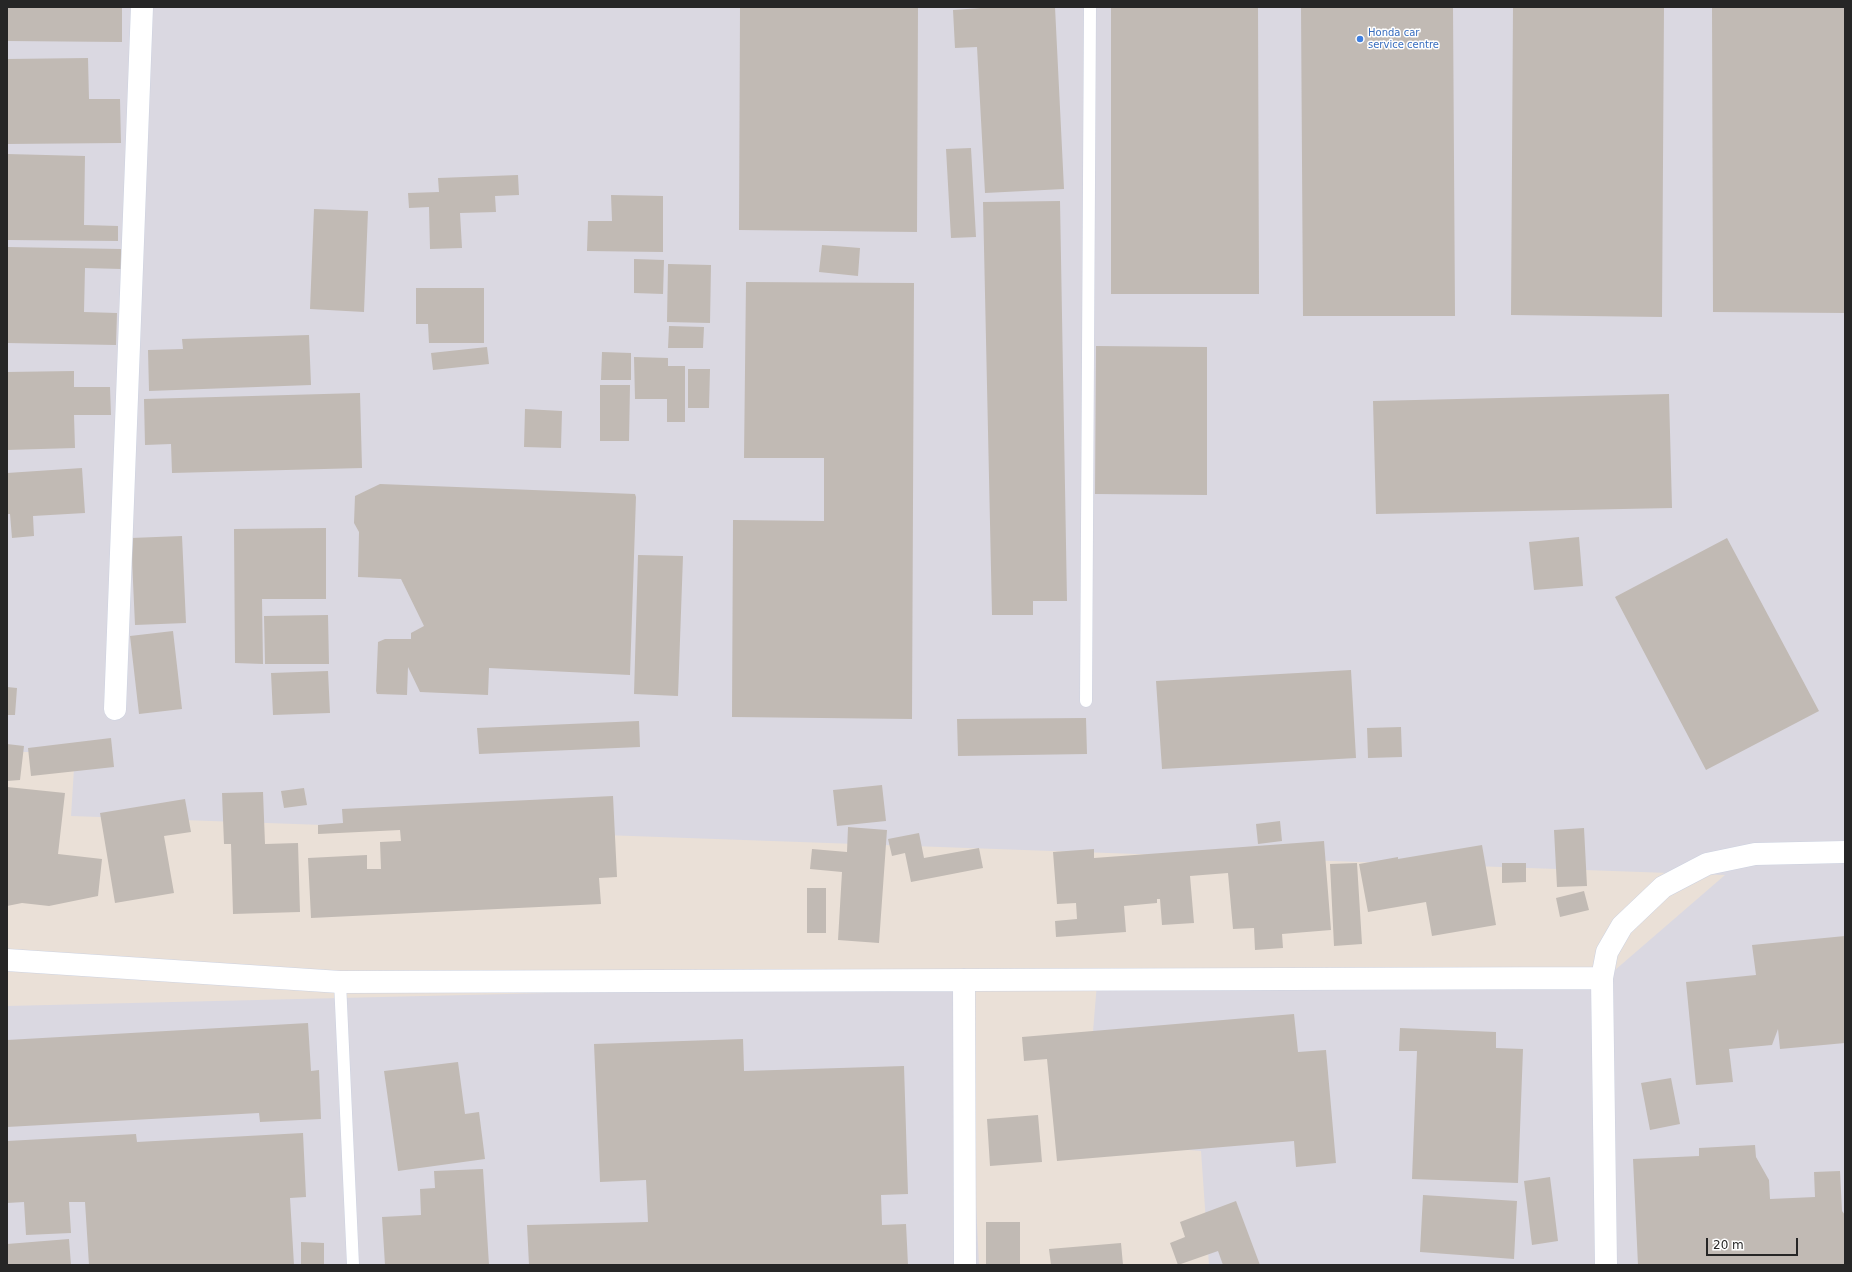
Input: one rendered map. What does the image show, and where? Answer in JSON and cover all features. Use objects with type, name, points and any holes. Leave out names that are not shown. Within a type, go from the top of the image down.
[{"type":"street","points":[[115,709],[142,7]]},
{"type":"street","points":[[1606,1265],[1602,978],[1607,952],[1622,926],[1663,887],[1707,864],[1755,854],[1845,852]]},
{"type":"street","points":[[7,960],[340,982],[1602,978]]},
{"type":"street","points":[[964,980],[965,1265]]},
{"type":"lane","points":[[1086,701],[1090,7]]},
{"type":"lane","points":[[340,982],[353,1265]]},
{"type":"shaded area","points":[[7,7],[1845,7],[1845,1265],[1209,1265],[1201,1151],[1084,1141],[1097,983],[1600,983],[1725,875],[71,816],[75,752],[7,752]]},
{"type":"shaded area","points":[[965,983],[979,1265],[7,1265],[7,1006]]},
{"type":"building","points":[[7,7],[122,7],[122,42],[7,41]]},
{"type":"building","points":[[740,7],[918,7],[917,232],[739,230]]},
{"type":"building","points":[[981,7],[1055,7],[1064,189],[985,193],[977,47],[955,48],[953,10]]},
{"type":"building","points":[[1111,7],[1258,7],[1259,294],[1111,294]]},
{"type":"building","points":[[1301,7],[1453,7],[1455,316],[1303,316]]},
{"type":"building","points":[[1513,7],[1664,7],[1662,317],[1511,315]]},
{"type":"building","points":[[1712,7],[1845,7],[1845,313],[1713,312]]},
{"type":"building","points":[[88,58],[89,99],[120,99],[121,143],[7,144],[7,59]]},
{"type":"building","points":[[971,148],[976,237],[951,238],[946,149]]},
{"type":"building","points":[[7,154],[85,156],[84,225],[118,226],[118,241],[7,240]]},
{"type":"building","points":[[518,175],[519,195],[495,196],[496,212],[460,213],[462,248],[430,249],[429,207],[409,208],[408,193],[439,192],[438,178]]},
{"type":"building","points":[[611,195],[663,196],[663,252],[587,251],[588,221],[612,221]]},
{"type":"building","points":[[1060,201],[1067,601],[1033,601],[1033,615],[992,615],[983,202]]},
{"type":"building","points":[[314,209],[368,211],[364,312],[310,309]]},
{"type":"building","points":[[822,245],[860,248],[858,276],[819,272]]},
{"type":"building","points":[[7,247],[121,249],[121,269],[85,268],[84,312],[117,313],[116,345],[7,343]]},
{"type":"building","points":[[634,259],[664,260],[663,294],[634,293]]},
{"type":"building","points":[[668,264],[711,265],[710,323],[667,322]]},
{"type":"building","points":[[746,282],[914,283],[912,719],[732,717],[733,520],[824,521],[824,458],[744,458]]},
{"type":"building","points":[[416,288],[484,288],[484,343],[429,343],[428,324],[416,324]]},
{"type":"building","points":[[669,326],[704,327],[703,348],[668,348]]},
{"type":"building","points":[[309,335],[311,385],[149,391],[148,350],[183,349],[182,339]]},
{"type":"building","points":[[1096,346],[1207,347],[1207,495],[1095,494]]},
{"type":"building","points":[[487,347],[489,364],[433,370],[431,353]]},
{"type":"building","points":[[602,352],[631,353],[631,380],[601,380]]},
{"type":"building","points":[[634,357],[668,358],[668,366],[685,366],[685,422],[667,422],[667,399],[635,399]]},
{"type":"building","points":[[688,369],[710,369],[709,408],[688,408]]},
{"type":"building","points":[[74,371],[74,387],[110,387],[111,415],[74,415],[75,448],[7,450],[7,372]]},
{"type":"building","points":[[600,385],[630,385],[629,441],[600,441]]},
{"type":"building","points":[[360,393],[362,468],[172,473],[171,444],[145,445],[144,399]]},
{"type":"building","points":[[1669,394],[1672,508],[1376,514],[1373,401]]},
{"type":"building","points":[[525,409],[562,411],[561,448],[524,447]]},
{"type":"building","points":[[82,468],[85,513],[33,516],[34,536],[12,538],[10,514],[7,514],[7,473]]},
{"type":"building","points":[[380,484],[635,494],[630,675],[489,668],[488,695],[420,692],[408,667],[407,695],[377,694],[378,642],[385,639],[411,639],[411,633],[424,626],[401,579],[358,577],[359,532],[354,523],[355,496]]},
{"type":"building","points":[[326,528],[326,599],[262,599],[263,664],[235,663],[234,529]]},
{"type":"building","points":[[182,536],[186,623],[135,625],[131,538]]},
{"type":"building","points":[[1579,537],[1583,586],[1534,590],[1529,542]]},
{"type":"building","points":[[1727,538],[1819,711],[1706,770],[1615,597]]},
{"type":"building","points":[[638,555],[683,556],[678,696],[634,694]]},
{"type":"building","points":[[328,615],[329,664],[265,664],[264,616]]},
{"type":"building","points":[[173,631],[182,709],[139,714],[130,636]]},
{"type":"building","points":[[1351,670],[1356,758],[1162,769],[1156,681]]},
{"type":"building","points":[[328,671],[330,713],[273,715],[271,673]]},
{"type":"building","points":[[7,687],[17,688],[15,715],[7,715]]},
{"type":"building","points":[[1086,718],[1087,754],[958,756],[957,719]]},
{"type":"building","points":[[639,721],[640,747],[479,754],[477,728]]},
{"type":"building","points":[[1401,727],[1402,757],[1368,758],[1367,728]]},
{"type":"building","points":[[111,738],[114,767],[31,776],[28,748]]},
{"type":"building","points":[[7,744],[24,746],[20,780],[7,781]]},
{"type":"building","points":[[882,785],[886,821],[837,826],[833,790]]},
{"type":"building","points":[[7,787],[65,793],[58,854],[102,859],[98,896],[49,906],[22,903],[7,906]]},
{"type":"building","points":[[304,788],[307,805],[284,808],[281,791]]},
{"type":"building","points":[[263,792],[265,844],[298,843],[300,912],[233,914],[231,844],[224,844],[222,793]]},
{"type":"building","points":[[613,796],[617,877],[599,878],[601,904],[311,918],[308,858],[367,855],[367,869],[381,869],[380,842],[401,841],[400,830],[318,834],[318,825],[343,823],[342,809]]},
{"type":"building","points":[[185,799],[191,832],[164,836],[174,893],[115,903],[100,813]]},
{"type":"building","points":[[1280,821],[1282,841],[1258,844],[1256,824]]},
{"type":"building","points":[[848,827],[887,830],[879,943],[838,940],[842,872],[810,869],[812,849],[847,852]]},
{"type":"building","points":[[1584,828],[1587,886],[1557,887],[1554,830]]},
{"type":"building","points":[[919,833],[924,858],[979,848],[983,868],[911,882],[905,853],[892,856],[888,839]]},
{"type":"building","points":[[1324,841],[1331,930],[1282,934],[1283,948],[1255,950],[1254,928],[1233,929],[1228,873],[1190,876],[1194,923],[1162,925],[1160,899],[1157,899],[1157,903],[1124,906],[1126,932],[1056,937],[1055,921],[1077,919],[1076,903],[1057,904],[1053,852],[1094,849],[1094,858]]},
{"type":"building","points":[[1482,845],[1496,925],[1432,936],[1426,902],[1368,912],[1359,864]]},
{"type":"building","points":[[1357,863],[1362,944],[1334,946],[1330,864]]},
{"type":"building","points":[[1502,863],[1526,863],[1526,882],[1502,883]]},
{"type":"building","points":[[807,888],[826,888],[826,933],[807,933]]},
{"type":"building","points":[[1584,891],[1589,910],[1560,917],[1556,898]]},
{"type":"building","points":[[1845,936],[1845,1043],[1780,1049],[1778,1029],[1772,1045],[1729,1049],[1733,1082],[1696,1085],[1686,982],[1756,975],[1752,945]]},
{"type":"building","points":[[1294,1014],[1298,1052],[1326,1050],[1336,1163],[1296,1167],[1294,1141],[1057,1161],[1047,1059],[1024,1061],[1022,1037]]},
{"type":"building","points":[[308,1023],[311,1071],[319,1070],[321,1119],[260,1122],[259,1113],[7,1127],[7,1040]]},
{"type":"building","points":[[1400,1028],[1496,1032],[1496,1048],[1523,1049],[1518,1183],[1412,1179],[1417,1051],[1399,1051]]},
{"type":"building","points":[[743,1039],[744,1071],[904,1066],[908,1194],[881,1195],[882,1225],[906,1224],[908,1265],[529,1265],[527,1225],[648,1222],[646,1180],[600,1182],[594,1044]]},
{"type":"building","points":[[458,1062],[465,1114],[479,1112],[485,1159],[398,1171],[384,1071]]},
{"type":"building","points":[[1671,1078],[1680,1124],[1650,1130],[1641,1083]]},
{"type":"building","points":[[1038,1115],[1042,1162],[990,1166],[987,1119]]},
{"type":"building","points":[[303,1133],[306,1197],[290,1198],[294,1265],[89,1265],[85,1202],[69,1202],[71,1233],[26,1235],[24,1202],[7,1203],[7,1141],[136,1134],[137,1142]]},
{"type":"building","points":[[1755,1145],[1756,1157],[1769,1180],[1770,1199],[1815,1197],[1814,1172],[1840,1171],[1842,1211],[1845,1215],[1845,1265],[1638,1265],[1633,1159],[1699,1156],[1699,1148]]},
{"type":"building","points":[[483,1169],[489,1265],[385,1265],[382,1217],[421,1215],[420,1189],[435,1188],[434,1171]]},
{"type":"building","points":[[1550,1177],[1558,1241],[1532,1245],[1524,1181]]},
{"type":"building","points":[[1423,1195],[1517,1201],[1514,1259],[1420,1252]]},
{"type":"building","points":[[1236,1201],[1260,1265],[1223,1265],[1218,1251],[1178,1265],[1170,1243],[1185,1237],[1180,1222]]},
{"type":"building","points":[[986,1222],[1020,1222],[1020,1265],[986,1265]]},
{"type":"building","points":[[69,1239],[71,1265],[7,1265],[7,1244]]},
{"type":"building","points":[[301,1242],[324,1243],[324,1265],[301,1265]]},
{"type":"building","points":[[1121,1243],[1123,1265],[1051,1265],[1049,1249]]},
{"type":"place","name":"Honda car service centre","points":[[1360,39]]}]
